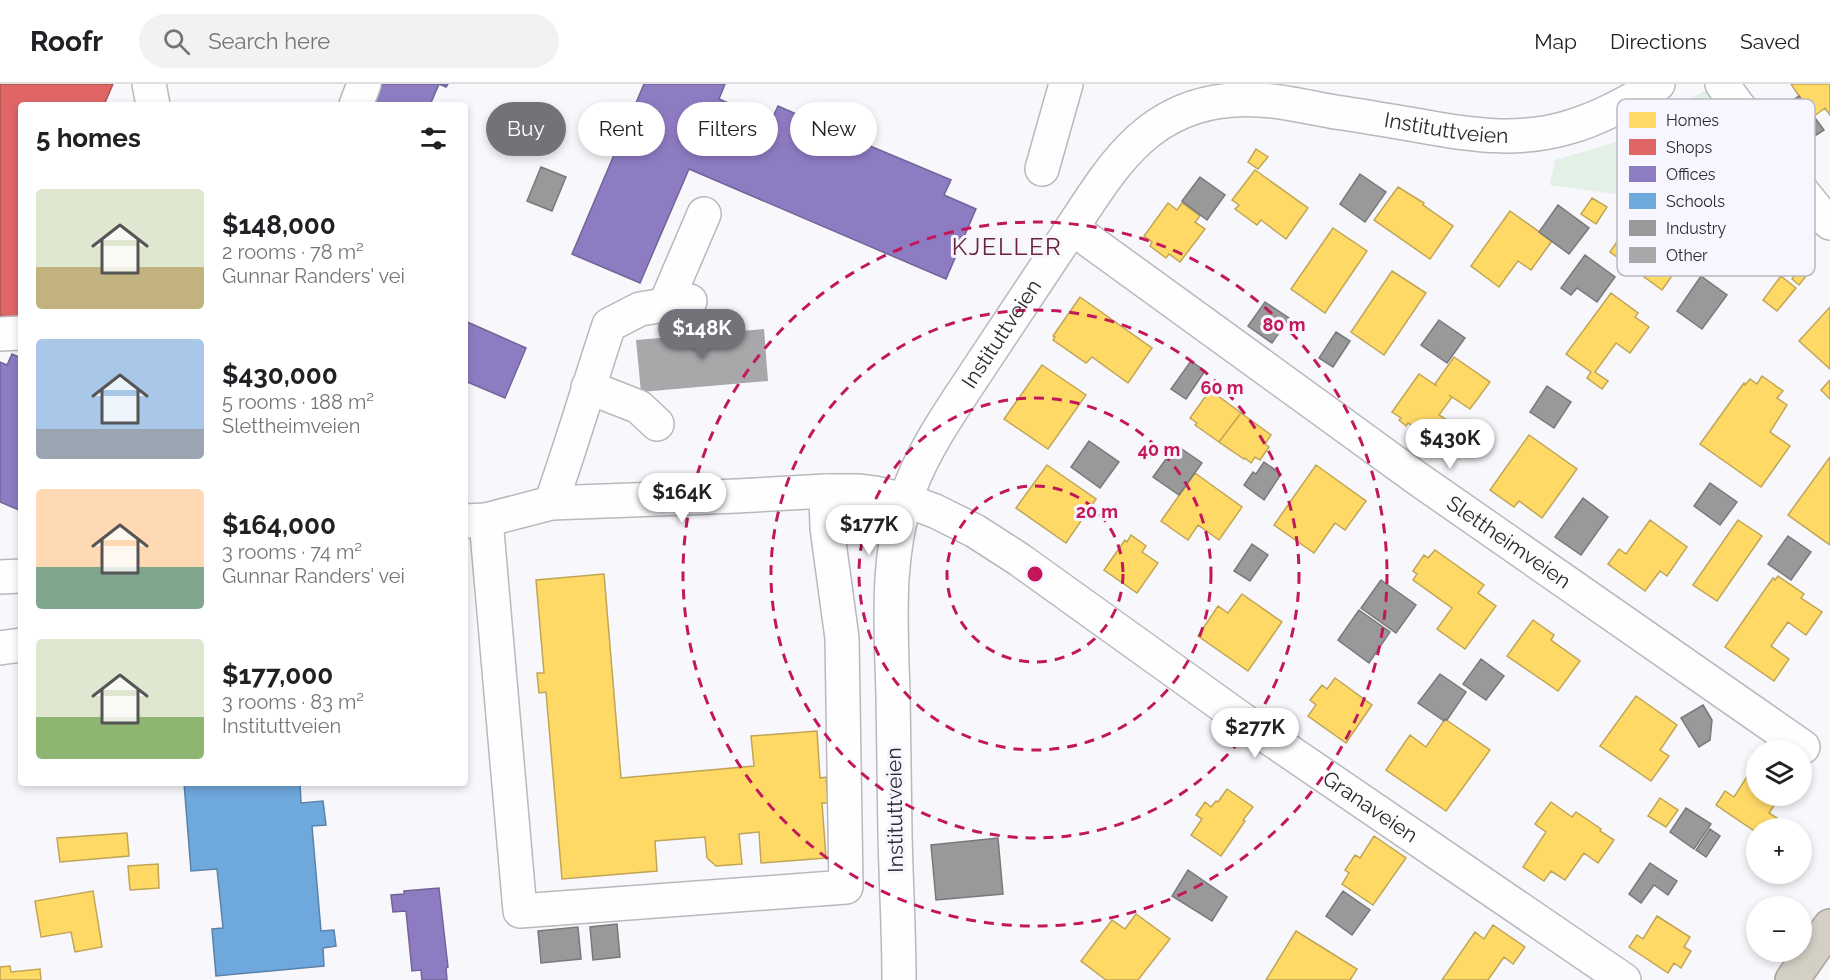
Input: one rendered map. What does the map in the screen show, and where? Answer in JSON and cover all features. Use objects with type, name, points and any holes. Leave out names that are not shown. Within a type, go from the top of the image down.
[{"type":"highway","points":[[1792,980],[1830,926]]},
{"type":"street","points":[[149,84],[152,102]]},
{"type":"street","points":[[357,102],[364,84]]},
{"type":"street","name":"Instituttveien","points":[[1633,99],[1658,84]]},
{"type":"street","points":[[1722,84],[1733,99]]},
{"type":"street","points":[[1042,169],[1065,85]]},
{"type":"street","name":"Instituttveien","points":[[899,980],[892,612],[893,564],[905,500],[918,468],[945,420],[1120,158],[1152,129],[1167,120],[1184,112],[1234,99],[1278,101],[1461,134],[1502,137],[1564,129],[1617,108]]},
{"type":"street","points":[[1815,208],[1830,223]]},
{"type":"street","points":[[551,503],[573,442],[588,387],[609,326],[640,309],[678,303],[704,214]]},
{"type":"street","name":"Slettheimveien","points":[[1072,228],[1418,479],[1793,740]]},
{"type":"street","points":[[0,334],[18,333]]},
{"type":"street","points":[[588,387],[639,406],[657,424]]},
{"type":"street","points":[[476,520],[520,911],[846,887],[842,638],[827,528],[826,491]]},
{"type":"street","name":"Granaveien","points":[[476,520],[551,503],[826,491],[860,491],[905,500],[975,531],[1020,560],[1240,718],[1624,980]]},
{"type":"street","points":[[0,576],[18,576]]},
{"type":"street","points":[[0,648],[18,645]]},
{"type":"shaded area","points":[[1709,88],[1717,99],[1691,99]]},
{"type":"shaded area","points":[[1617,142],[1617,195],[1550,185],[1555,160]]},
{"type":"building: Homes","points":[[1791,84],[1830,84],[1830,115],[1825,108],[1815,116],[1815,99],[1801,99]]},
{"type":"building: Homes","points":[[1256,149],[1268,157],[1258,169],[1248,162]]},
{"type":"building: Homes","points":[[1255,170],[1308,208],[1286,239],[1261,220],[1257,225],[1235,209],[1239,205],[1232,200]]},
{"type":"building: Homes","points":[[1398,187],[1424,203],[1423,205],[1453,226],[1430,259],[1374,220]]},
{"type":"building: Homes","points":[[1592,198],[1607,207],[1596,224],[1581,214]]},
{"type":"building: Homes","points":[[1168,203],[1177,210],[1182,203],[1200,216],[1195,222],[1205,229],[1180,262],[1169,254],[1166,258],[1150,246],[1152,242],[1144,236]]},
{"type":"building: Homes","points":[[1510,211],[1552,241],[1531,270],[1518,261],[1499,287],[1471,266]]},
{"type":"building: Homes","points":[[1333,228],[1367,251],[1325,313],[1291,289]]},
{"type":"building: Homes","points":[[1617,242],[1617,257],[1610,252]]},
{"type":"building: Homes","points":[[1392,271],[1426,293],[1384,355],[1351,332]]},
{"type":"building: Homes","points":[[1643,276],[1672,276],[1662,290]]},
{"type":"building: Homes","points":[[1781,276],[1796,288],[1777,311],[1763,300]]},
{"type":"building: Homes","points":[[1795,276],[1806,276],[1799,285],[1792,279]]},
{"type":"building: Homes","points":[[1611,293],[1638,313],[1635,317],[1649,327],[1630,353],[1616,343],[1595,372],[1608,381],[1602,389],[1587,378],[1591,372],[1566,354]]},
{"type":"building: Homes","points":[[1080,297],[1152,348],[1128,383],[1092,357],[1086,363],[1053,340],[1055,337],[1053,336]]},
{"type":"building: Homes","points":[[1830,307],[1830,369],[1799,341]]},
{"type":"building: Homes","points":[[1454,357],[1490,382],[1470,409],[1452,397],[1439,415],[1447,420],[1433,440],[1408,423],[1406,426],[1399,420],[1401,418],[1392,412],[1419,374],[1437,386],[1435,384]]},
{"type":"building: Homes","points":[[1042,365],[1086,395],[1048,449],[1004,419]]},
{"type":"building: Homes","points":[[1762,376],[1783,391],[1777,398],[1787,405],[1770,432],[1790,446],[1761,487],[1700,444],[1744,383],[1745,385],[1750,379],[1757,384]]},
{"type":"building: Homes","points":[[1830,380],[1830,399],[1821,390]]},
{"type":"building: Homes","points":[[1210,390],[1241,413],[1219,442],[1195,425],[1197,423],[1190,418]]},
{"type":"building: Homes","points":[[1241,413],[1271,435],[1265,444],[1269,447],[1260,460],[1255,457],[1251,463],[1219,442]]},
{"type":"building: Homes","points":[[1529,435],[1577,469],[1542,518],[1519,501],[1514,507],[1490,490]]},
{"type":"building: Homes","points":[[1830,457],[1830,545],[1788,515]]},
{"type":"building: Homes","points":[[1047,465],[1096,499],[1066,543],[1016,508]]},
{"type":"building: Homes","points":[[1316,465],[1366,501],[1345,530],[1335,523],[1314,553],[1274,525]]},
{"type":"building: Homes","points":[[1195,473],[1242,507],[1219,540],[1198,525],[1188,540],[1161,521]]},
{"type":"building: Homes","points":[[1650,520],[1687,547],[1667,576],[1660,571],[1645,591],[1608,564],[1619,549],[1626,554]]},
{"type":"building: Homes","points":[[1738,520],[1762,536],[1717,601],[1693,585]]},
{"type":"building: Homes","points":[[1131,535],[1146,546],[1142,552],[1158,563],[1137,593],[1104,570]]},
{"type":"building: Homes","points":[[1435,550],[1484,585],[1478,593],[1496,606],[1465,649],[1437,629],[1452,608],[1413,580],[1417,574],[1413,571],[1424,555],[1428,558]]},
{"type":"building: Homes","points":[[604,574],[621,778],[754,766],[751,736],[817,731],[820,778],[826,777],[828,803],[822,803],[826,858],[761,863],[759,832],[739,834],[742,864],[716,866],[707,858],[705,837],[655,841],[657,871],[562,879],[546,692],[539,693],[537,673],[544,673],[536,580]]},
{"type":"building: Homes","points":[[1778,576],[1804,594],[1801,598],[1822,612],[1806,635],[1788,622],[1771,646],[1789,659],[1774,681],[1725,647],[1773,578],[1775,580]]},
{"type":"building: Homes","points":[[1242,594],[1282,622],[1248,671],[1198,636],[1218,606],[1228,613]]},
{"type":"building: Homes","points":[[1533,620],[1554,635],[1551,640],[1580,661],[1558,691],[1507,656]]},
{"type":"building: Homes","points":[[1335,678],[1372,705],[1346,743],[1308,716],[1316,705],[1310,700],[1322,685],[1327,689]]},
{"type":"building: Homes","points":[[1636,696],[1677,725],[1660,750],[1669,756],[1651,781],[1600,746]]},
{"type":"building: Homes","points":[[1445,719],[1490,750],[1446,811],[1386,770],[1410,735],[1426,747]]},
{"type":"building: Homes","points":[[1746,778],[1746,806],[1774,806],[1769,813],[1777,818],[1746,818],[1746,825],[1716,805],[1725,791],[1734,797]]},
{"type":"building: Homes","points":[[1227,789],[1253,807],[1221,856],[1191,835],[1202,819],[1196,815],[1205,802],[1211,807],[1216,801],[1218,802]]},
{"type":"building: Homes","points":[[1660,798],[1678,810],[1666,827],[1648,816]]},
{"type":"building: Homes","points":[[1551,802],[1572,817],[1576,812],[1614,840],[1598,863],[1584,853],[1565,880],[1551,871],[1544,881],[1523,867],[1546,832],[1535,824]]},
{"type":"building: Homes","points":[[127,833],[129,856],[60,862],[57,838]]},
{"type":"building: Homes","points":[[1374,836],[1406,858],[1373,905],[1342,884],[1349,873],[1345,870],[1355,855],[1360,858]]},
{"type":"building: Homes","points":[[158,864],[159,888],[130,890],[128,866]]},
{"type":"building: Homes","points":[[93,891],[102,947],[75,952],[71,932],[41,937],[35,901]]},
{"type":"building: Homes","points":[[1136,914],[1170,939],[1138,980],[1106,980],[1081,961],[1112,920],[1125,929]]},
{"type":"building: Homes","points":[[1657,916],[1690,937],[1684,947],[1691,951],[1681,968],[1674,963],[1668,973],[1629,947],[1637,935],[1643,939]]},
{"type":"building: Homes","points":[[1493,925],[1525,947],[1513,964],[1504,957],[1488,980],[1442,980],[1475,932],[1484,939]]},
{"type":"building: Homes","points":[[1296,931],[1357,969],[1350,980],[1266,980]]},
{"type":"building: Homes","points":[[10,966],[11,972],[40,969],[41,980],[0,980],[0,967]]},
{"type":"building: Shops","points":[[0,84],[113,84],[105,102],[18,102],[18,323],[0,315]]},
{"type":"building: Offices","points":[[382,84],[439,84],[431,102],[374,102]]},
{"type":"building: Offices","points":[[644,84],[725,84],[719,99],[726,102],[677,102],[677,156],[778,156],[778,106],[790,111],[790,156],[877,156],[877,149],[951,180],[944,195],[976,209],[946,279],[689,169],[640,283],[572,254],[614,156],[665,156],[665,102],[636,102]]},
{"type":"building: Offices","points":[[468,322],[526,348],[505,398],[468,382]]},
{"type":"building: Offices","points":[[12,354],[18,357],[18,510],[0,502],[0,362],[7,365]]},
{"type":"building: Offices","points":[[439,888],[448,967],[446,968],[447,980],[422,980],[421,970],[412,971],[406,911],[393,912],[391,895],[404,894],[404,891]]},
{"type":"building: Schools","points":[[184,786],[300,786],[301,803],[323,801],[326,825],[312,826],[321,931],[334,930],[336,946],[323,948],[324,966],[216,976],[212,929],[223,928],[217,869],[191,871]]},
{"type":"building: Industry","points":[[1815,118],[1824,130],[1815,136]]},
{"type":"building: Industry","points":[[541,167],[566,177],[552,211],[527,201]]},
{"type":"building: Industry","points":[[1360,174],[1386,192],[1365,222],[1340,204]]},
{"type":"building: Industry","points":[[1200,177],[1225,195],[1207,220],[1182,201]]},
{"type":"building: Industry","points":[[1558,205],[1589,228],[1569,254],[1539,232]]},
{"type":"building: Industry","points":[[1585,255],[1615,277],[1597,302],[1577,288],[1571,295],[1561,288]]},
{"type":"building: Industry","points":[[1701,276],[1727,295],[1702,329],[1677,311]]},
{"type":"building: Industry","points":[[1265,302],[1289,318],[1272,343],[1248,326]]},
{"type":"building: Industry","points":[[1439,320],[1465,338],[1447,363],[1421,345]]},
{"type":"building: Industry","points":[[1336,332],[1350,341],[1333,367],[1319,358]]},
{"type":"building: Industry","points":[[1191,361],[1205,371],[1186,399],[1171,389]]},
{"type":"building: Industry","points":[[1547,386],[1571,402],[1554,428],[1530,412]]},
{"type":"building: Industry","points":[[1089,441],[1119,462],[1100,488],[1071,467]]},
{"type":"building: Industry","points":[[1176,445],[1202,463],[1179,495],[1153,477]]},
{"type":"building: Industry","points":[[1264,462],[1281,474],[1264,500],[1244,485],[1253,472],[1256,474]]},
{"type":"building: Industry","points":[[1710,483],[1737,502],[1720,525],[1694,506]]},
{"type":"building: Industry","points":[[1583,498],[1608,517],[1581,555],[1555,537]]},
{"type":"building: Industry","points":[[1788,536],[1811,552],[1791,580],[1768,564]]},
{"type":"building: Industry","points":[[1252,544],[1268,555],[1250,581],[1234,571]]},
{"type":"building: Industry","points":[[1381,580],[1416,605],[1396,633],[1361,608]]},
{"type":"building: Industry","points":[[1359,610],[1390,632],[1369,663],[1338,640]]},
{"type":"building: Industry","points":[[1481,659],[1504,676],[1486,700],[1463,684]]},
{"type":"building: Industry","points":[[1440,674],[1466,692],[1444,721],[1418,703]]},
{"type":"building: Industry","points":[[1703,705],[1712,720],[1710,740],[1699,747],[1681,718]]},
{"type":"building: Industry","points":[[1686,808],[1711,824],[1694,849],[1670,832]]},
{"type":"building: Industry","points":[[1710,829],[1720,836],[1706,857],[1696,850]]},
{"type":"building: Industry","points":[[998,838],[1003,894],[936,900],[931,845]]},
{"type":"building: Industry","points":[[1650,863],[1677,881],[1668,895],[1654,885],[1641,903],[1629,894]]},
{"type":"building: Industry","points":[[1188,870],[1227,897],[1212,921],[1172,896]]},
{"type":"building: Industry","points":[[1343,891],[1370,910],[1352,935],[1326,916]]},
{"type":"building: Industry","points":[[617,924],[620,957],[593,960],[590,927]]},
{"type":"building: Industry","points":[[578,927],[581,959],[541,963],[538,931]]},
{"type":"building: Other","points":[[764,329],[768,381],[641,392],[636,340]]},
{"type":"district","name":"KJELLER","points":[[1007,247]]}]
